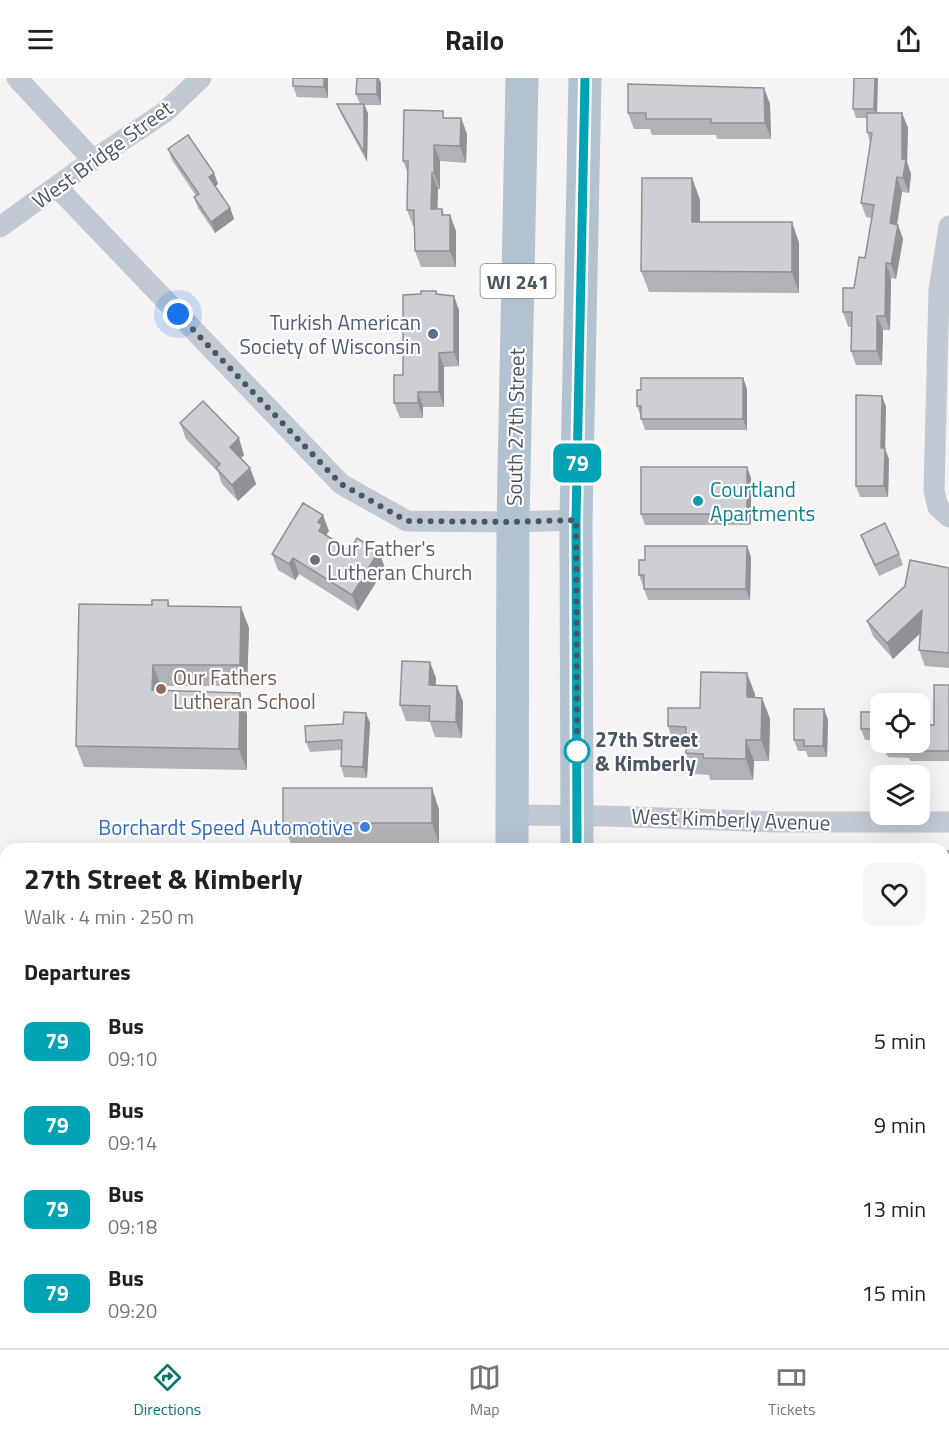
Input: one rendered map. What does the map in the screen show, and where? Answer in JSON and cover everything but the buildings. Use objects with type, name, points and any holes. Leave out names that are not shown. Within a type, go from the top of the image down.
[{"type":"main road","name":"South 27th Street","points":[[512,843],[513,522],[522,78]]},
{"type":"main road","name":"WI 241","points":[[577,843],[576,520],[584,82]]},
{"type":"street","points":[[17,78],[93,160]]},
{"type":"street","name":"West Bridge Street","points":[[0,227],[165,112],[201,78]]},
{"type":"street","points":[[57,187],[341,484],[407,521],[576,520]]},
{"type":"street","points":[[949,226],[939,290],[934,491],[938,507],[949,517]]},
{"type":"street","name":"West Kimberly Avenue","points":[[512,815],[775,822],[949,822]]},
{"type":"bus line","name":"79","points":[[577,843],[576,520],[585,78]]},
{"type":"place","name":"Turkish American Society of Wisconsin","points":[[433,334]]},
{"type":"place","name":"Courtland Apartments","points":[[698,501]]},
{"type":"place","name":"Our Father's Lutheran Church","points":[[315,560]]},
{"type":"place","name":"Our Fathers Lutheran School","points":[[161,689]]},
{"type":"place","name":"27th Street & Kimberly","points":[[577,751]]},
{"type":"place","name":"Borchardt Speed Automotive","points":[[365,827]]},
{"type":"route","points":[[178,314],[341,484],[407,521],[576,520],[577,751]]}]
